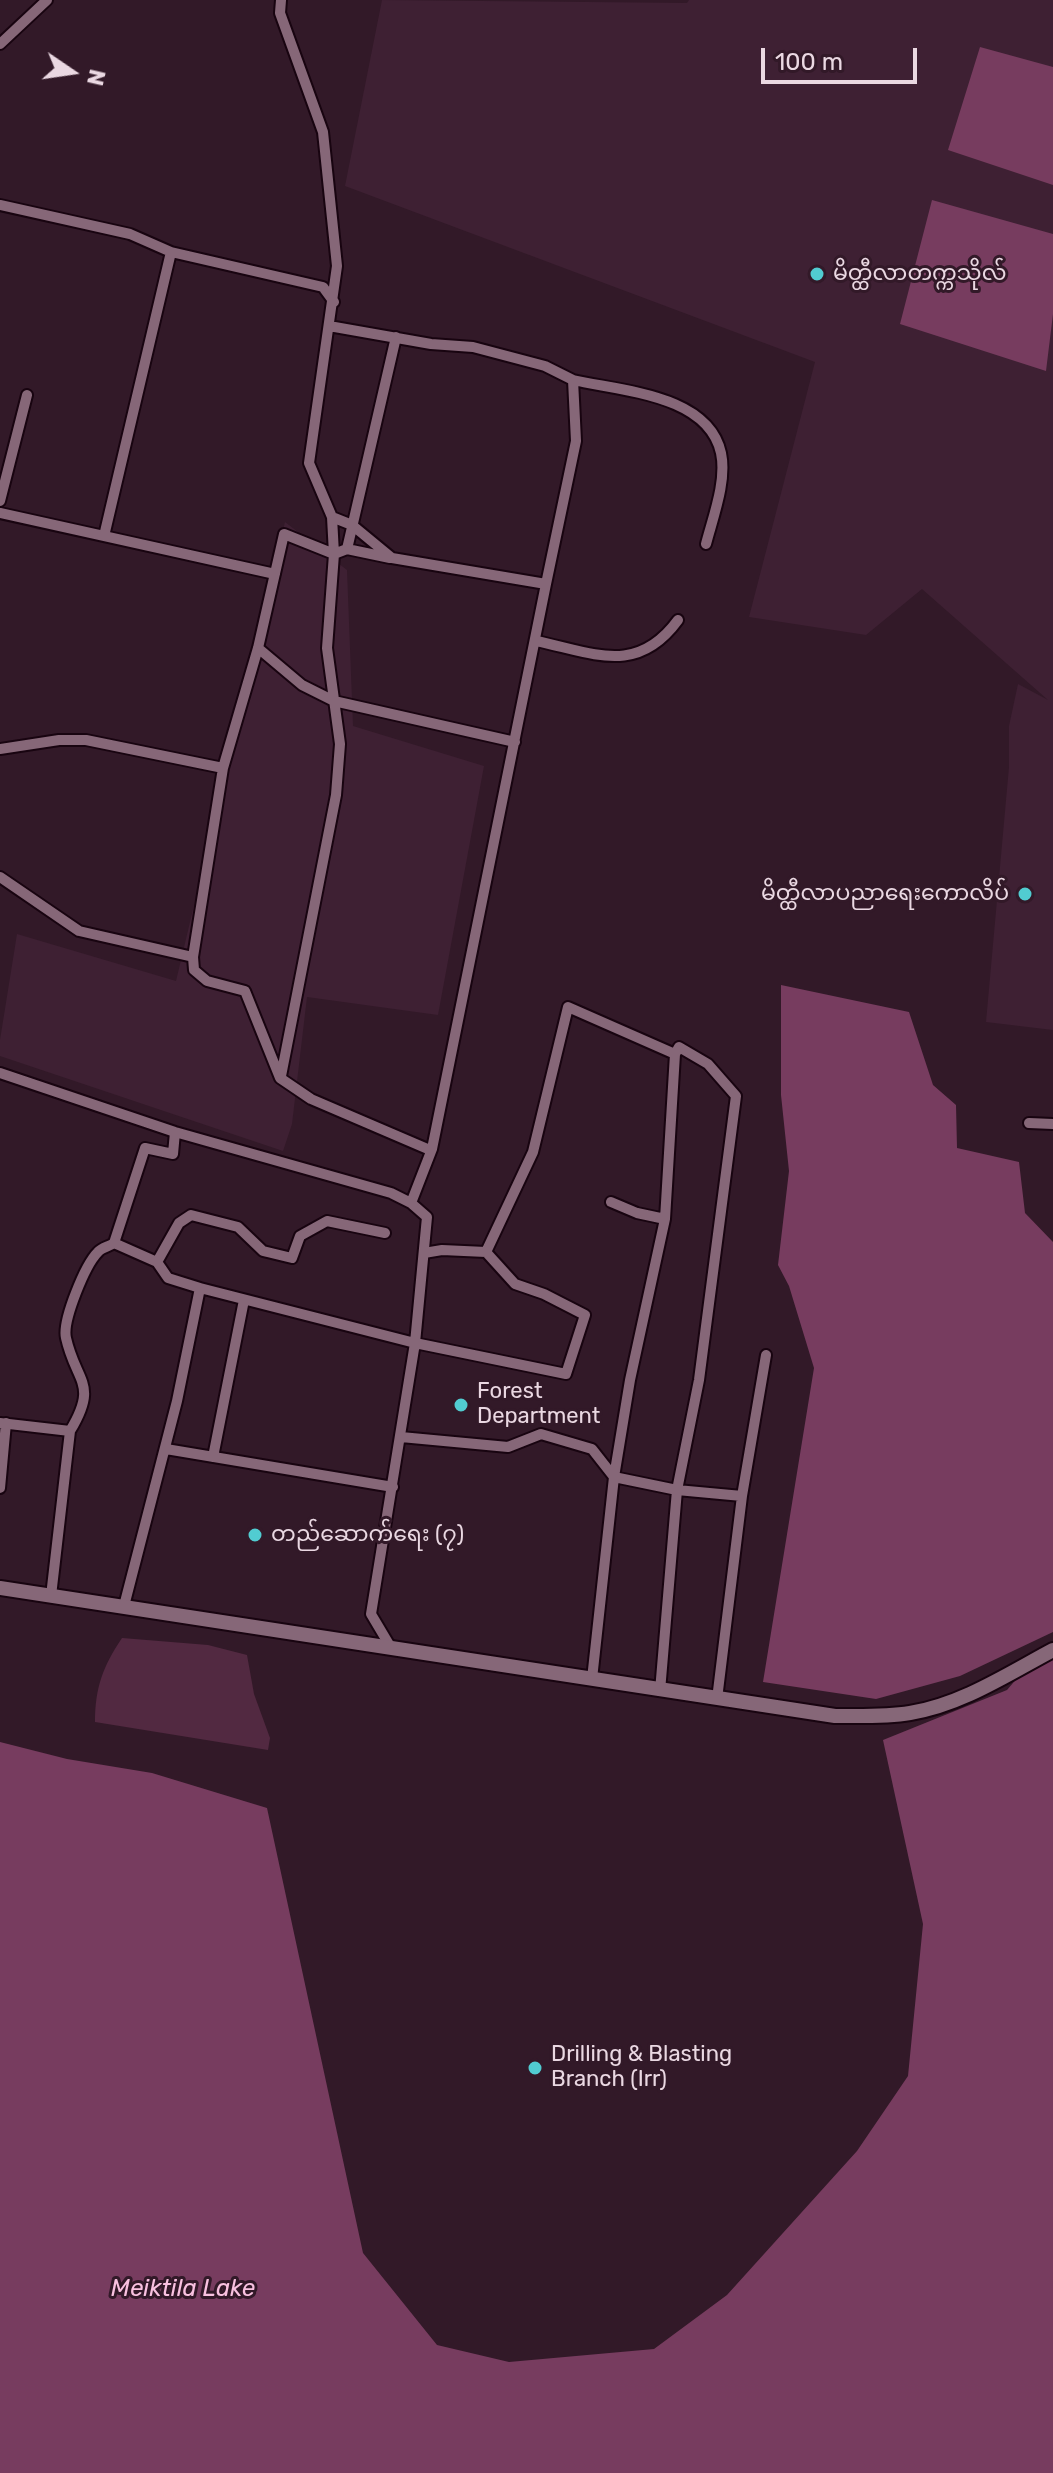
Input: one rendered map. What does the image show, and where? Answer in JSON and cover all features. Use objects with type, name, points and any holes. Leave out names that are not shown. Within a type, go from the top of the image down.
[{"type":"street","points":[[0,44],[47,0]]},
{"type":"street","points":[[280,1078],[336,795],[340,744],[327,648],[334,554],[332,517],[309,463],[337,266],[323,132],[280,13],[281,0]]},
{"type":"street","points":[[0,205],[130,234],[171,252],[323,287],[334,302]]},
{"type":"street","points":[[104,536],[171,252]]},
{"type":"street","points":[[329,326],[473,347],[545,366],[573,380],[690,410],[711,430],[721,453],[719,495],[706,544]]},
{"type":"street","points":[[347,549],[396,337]]},
{"type":"street","points":[[411,1203],[430,1150],[576,441],[573,380]]},
{"type":"street","points":[[0,501],[27,395]]},
{"type":"street","points":[[0,513],[275,574]]},
{"type":"street","points":[[332,517],[352,525],[392,558]]},
{"type":"street","points":[[430,1150],[311,1099],[280,1078],[245,991],[207,981],[194,970],[193,957],[223,768],[258,648],[284,534],[334,554],[347,549],[546,584]]},
{"type":"street","points":[[536,641],[617,658],[661,643],[678,620]]},
{"type":"street","points":[[258,648],[302,685],[334,701],[515,742]]},
{"type":"street","points":[[0,749],[59,740],[86,740],[223,768]]},
{"type":"street","points":[[0,879],[79,931],[193,957]]},
{"type":"street","points":[[486,1252],[533,1152],[568,1007],[675,1054]]},
{"type":"street","points":[[592,1679],[614,1477],[630,1380],[665,1219],[675,1054],[679,1047],[708,1064],[736,1096],[699,1380],[677,1490],[660,1691]]},
{"type":"street","points":[[0,1073],[175,1132],[391,1193],[411,1203],[427,1217],[415,1343],[371,1614],[390,1646]]},
{"type":"street","points":[[1029,1123],[1053,1124]]},
{"type":"street","points":[[51,1596],[70,1431],[83,1410],[85,1382],[65,1335],[70,1312],[98,1251],[114,1243],[145,1148],[173,1154],[175,1132]]},
{"type":"street","points":[[611,1202],[637,1213],[665,1219]]},
{"type":"street","points":[[157,1262],[179,1223],[191,1215],[238,1227],[263,1251],[292,1258],[300,1236],[327,1221],[385,1233]]},
{"type":"street","points":[[114,1243],[157,1262],[168,1278],[200,1288],[415,1343],[566,1374],[585,1315],[544,1294],[515,1284],[486,1252],[442,1250],[424,1253]]},
{"type":"street","points":[[124,1606],[166,1449],[200,1288]]},
{"type":"street","points":[[213,1457],[244,1300]]},
{"type":"street","points":[[717,1699],[742,1496],[766,1355]]},
{"type":"street","points":[[0,1488],[3,1423],[70,1431]]},
{"type":"street","points":[[401,1437],[508,1447],[541,1434],[592,1449],[614,1477],[677,1490],[742,1496]]},
{"type":"street","points":[[166,1449],[393,1487]]},
{"type":"street","points":[[0,1588],[835,1716],[910,1713],[981,1689],[1053,1650]]},
{"type":"shaded area","name":"မိတ္ထီလာတက္ကသိုလ်","points":[[382,0],[687,3],[689,0],[1053,0],[1053,1030],[986,1022],[1009,767],[1009,726],[1018,684],[1048,700],[922,589],[866,635],[749,617],[815,362],[345,186]]},
{"type":"shaded area","points":[[285,522],[347,570],[353,726],[484,766],[438,1015],[307,997],[292,1124],[283,1151],[0,1056],[0,1040],[17,934],[176,981]]},
{"type":"shaded area","points":[[122,1638],[208,1645],[247,1655],[254,1694],[270,1738],[268,1750],[95,1722],[101,1678]]},
{"type":"water","points":[[980,47],[1053,67],[1053,185],[948,150]]},
{"type":"water","points":[[932,200],[1053,234],[1053,314],[1046,371],[900,324]]},
{"type":"water","points":[[781,985],[909,1012],[933,1085],[956,1105],[957,1148],[1019,1162],[1025,1213],[1053,1242],[1053,1632],[960,1676],[876,1699],[763,1682],[814,1368],[789,1286],[778,1265],[789,1171],[781,1095]]},
{"type":"water","name":"Meiktila Lake","points":[[1053,1656],[1053,2473],[0,2473],[0,1742],[67,1759],[152,1773],[267,1808],[363,2253],[437,2345],[509,2362],[654,2349],[727,2295],[857,2151],[908,2076],[923,1924],[883,1740],[1007,1690],[1024,1670]]},
{"type":"place","name":"မိတ္ထီလာတက္ကသိုလ်","points":[[817,274]]},
{"type":"place","name":"မိတ္ထီလာပညာရေးကောလိပ်","points":[[1025,894]]},
{"type":"place","name":"Forest Department","points":[[461,1405]]},
{"type":"place","name":"တည်ဆောက်ရေး (၇)","points":[[255,1535]]},
{"type":"place","name":"Drilling & Blasting Branch (Irr)","points":[[535,2068]]}]
